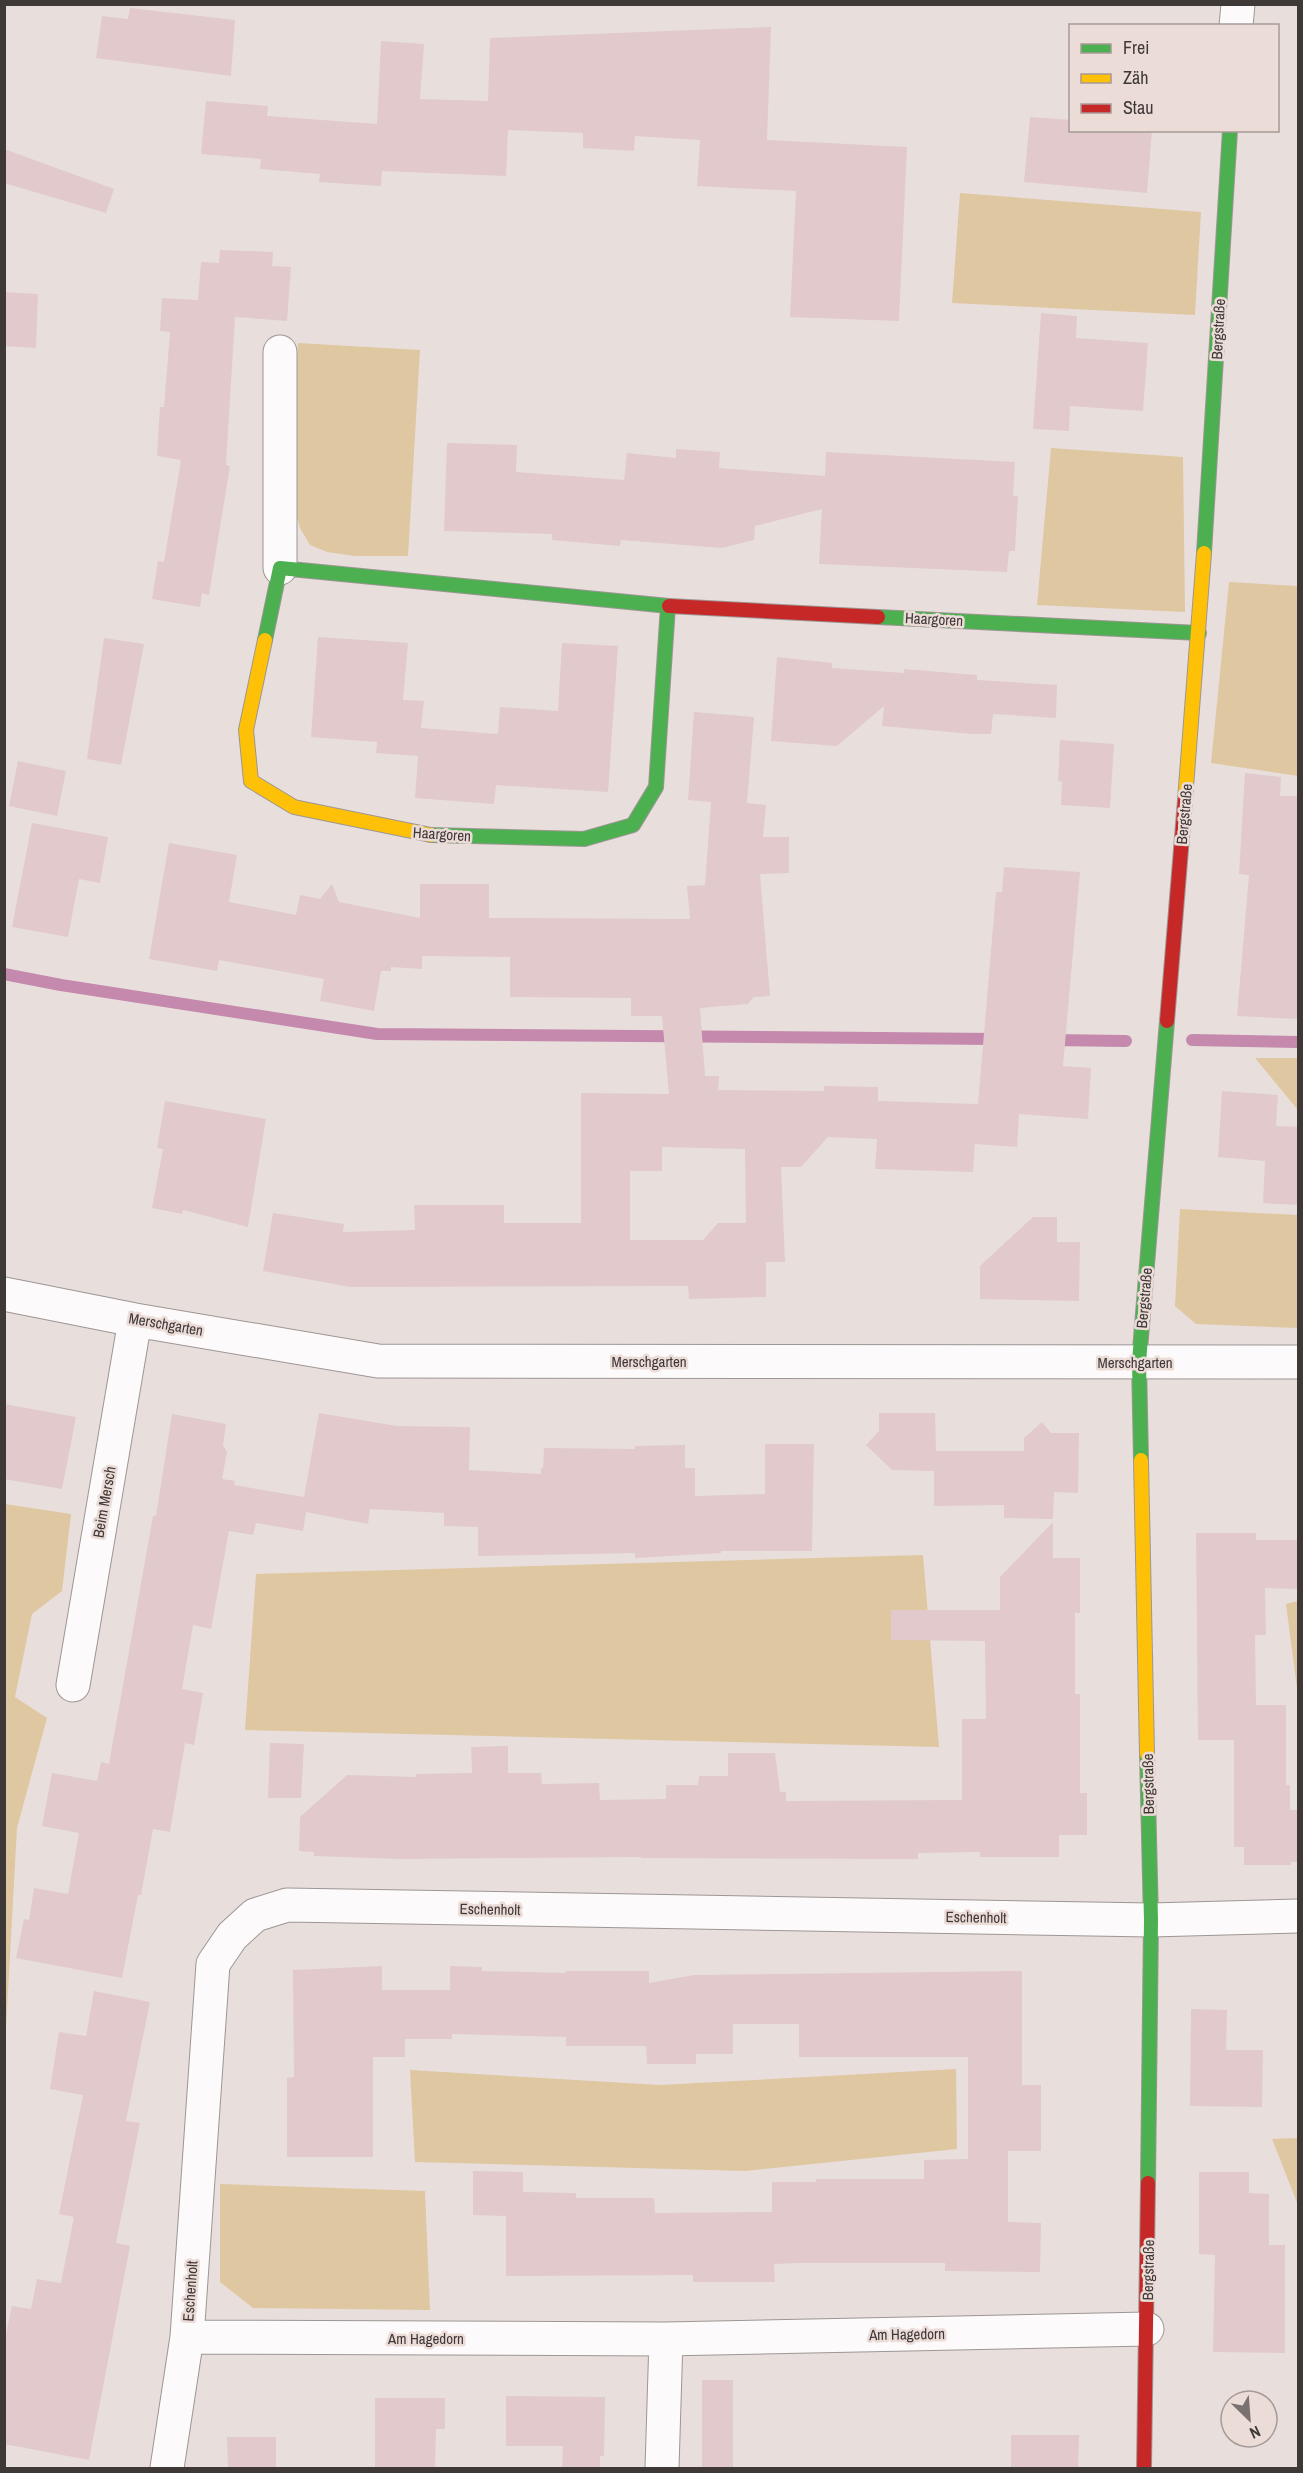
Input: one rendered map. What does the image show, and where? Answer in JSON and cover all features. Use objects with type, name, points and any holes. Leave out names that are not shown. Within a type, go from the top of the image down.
[{"type":"street","points":[[1236,24],[1238,4]]},
{"type":"street","name":"Bergstraße","points":[[1144,2469],[1148,2329],[1151,1920],[1139,1362],[1199,633],[1230,132]]},
{"type":"street","name":"Haargoren","points":[[280,352],[280,568],[246,730],[250,781],[294,807],[426,835],[584,839],[633,825],[656,787],[668,606]]},
{"type":"street","name":"Haargoren","points":[[280,568],[668,606],[1199,633]]},
{"type":"street","name":"Merschgarten","points":[[4,1294],[135,1320],[378,1361],[1299,1362]]},
{"type":"street","name":"Beim Mersch","points":[[73,1685],[135,1320]]},
{"type":"street","name":"Eschenholt","points":[[167,2469],[187,2337],[213,1964],[231,1936],[255,1915],[287,1905],[1151,1920],[1299,1916]]},
{"type":"street","name":"Am Hagedorn","points":[[187,2337],[666,2339],[1148,2329]]},
{"type":"street","points":[[662,2469],[666,2339]]},
{"type":"shaded area","points":[[960,193],[1201,212],[1195,315],[952,303]]},
{"type":"shaded area","points":[[298,343],[420,350],[408,556],[355,556],[327,552],[310,545],[300,528],[292,500]]},
{"type":"shaded area","points":[[1051,448],[1183,457],[1185,612],[1037,605]]},
{"type":"shaded area","points":[[1229,582],[1298,586],[1298,776],[1211,763]]},
{"type":"shaded area","points":[[1255,1058],[1298,1058],[1298,1110]]},
{"type":"shaded area","points":[[1180,1209],[1298,1215],[1298,1328],[1196,1324],[1175,1306]]},
{"type":"shaded area","points":[[5,1504],[71,1514],[62,1591],[32,1614],[15,1697],[47,1718],[17,1828],[5,2046]]},
{"type":"shaded area","points":[[923,1555],[939,1747],[245,1730],[256,1574]]},
{"type":"shaded area","points":[[1298,1601],[1298,1696],[1286,1604]]},
{"type":"shaded area","points":[[956,2069],[957,2149],[746,2171],[415,2162],[410,2070],[660,2085]]},
{"type":"shaded area","points":[[1298,2138],[1298,2205],[1272,2139]]},
{"type":"shaded area","points":[[220,2184],[425,2191],[430,2310],[253,2308],[220,2282]]},
{"type":"building","points":[[130,8],[235,20],[231,76],[96,58],[102,16],[128,19]]},
{"type":"building","points":[[771,27],[767,140],[907,147],[899,321],[790,317],[796,191],[697,186],[700,140],[635,136],[634,151],[583,148],[583,133],[508,130],[506,176],[382,171],[381,186],[319,182],[320,174],[260,169],[261,159],[201,154],[206,101],[268,106],[267,116],[377,124],[381,41],[424,44],[420,99],[488,101],[490,38]]},
{"type":"building","points":[[1030,117],[1069,120],[1069,132],[1152,132],[1147,193],[1024,182]]},
{"type":"building","points":[[4,149],[114,189],[106,213],[4,183]]},
{"type":"building","points":[[220,250],[273,252],[272,266],[291,267],[287,321],[235,317],[226,465],[230,466],[209,595],[202,593],[200,607],[152,599],[158,561],[164,562],[181,460],[157,456],[160,407],[164,407],[170,332],[160,331],[162,298],[198,300],[201,262],[219,263]]},
{"type":"building","points":[[4,292],[38,294],[36,348],[4,346]]},
{"type":"building","points":[[1041,313],[1077,316],[1076,338],[1148,343],[1143,411],[1070,406],[1069,431],[1033,429]]},
{"type":"building","points":[[447,443],[517,445],[516,472],[624,480],[627,453],[676,458],[676,449],[720,452],[719,468],[825,476],[826,452],[1015,462],[1013,496],[1018,496],[1015,551],[1009,551],[1007,572],[819,564],[822,509],[755,526],[754,540],[722,548],[621,540],[620,546],[552,540],[552,534],[444,531]]},
{"type":"building","points":[[318,637],[408,643],[403,700],[424,701],[421,728],[498,734],[500,707],[558,711],[562,643],[618,646],[608,792],[496,785],[494,804],[415,798],[418,756],[376,753],[377,742],[311,737]]},
{"type":"building","points":[[104,638],[144,644],[121,765],[87,759]]},
{"type":"building","points":[[777,657],[832,663],[832,668],[904,673],[904,669],[977,675],[977,680],[1057,685],[1056,718],[993,714],[991,734],[973,734],[882,726],[884,706],[837,746],[771,741]]},
{"type":"building","points":[[694,712],[754,717],[747,803],[766,805],[763,837],[789,837],[789,873],[760,874],[770,996],[754,997],[748,1004],[700,1008],[705,1076],[719,1076],[718,1090],[824,1091],[824,1086],[878,1087],[878,1101],[978,1104],[996,892],[1002,892],[1004,867],[1080,872],[1063,1066],[1091,1068],[1088,1119],[1019,1114],[1017,1147],[975,1144],[973,1172],[875,1169],[877,1139],[828,1137],[801,1167],[781,1167],[785,1262],[766,1262],[766,1297],[689,1299],[688,1286],[350,1287],[263,1271],[273,1213],[344,1224],[343,1232],[415,1230],[414,1205],[504,1205],[504,1223],[581,1223],[581,1093],[669,1094],[662,1016],[631,1016],[631,998],[510,997],[510,957],[422,956],[422,969],[391,967],[391,971],[381,971],[374,1011],[320,1001],[324,979],[219,960],[217,971],[149,959],[169,843],[237,855],[229,902],[296,915],[300,895],[320,899],[332,884],[339,902],[420,918],[420,884],[489,884],[489,918],[690,919],[687,886],[705,885],[711,802],[688,800]],"holes":[[[662,1147],[745,1149],[746,1223],[718,1223],[703,1240],[630,1240],[630,1171],[662,1171]]]},
{"type":"building","points":[[1060,740],[1114,744],[1110,808],[1061,805],[1062,782],[1058,781]]},
{"type":"building","points":[[18,761],[66,771],[57,816],[9,806]]},
{"type":"building","points":[[1245,773],[1281,777],[1280,796],[1299,796],[1297,1019],[1237,1016],[1249,875],[1239,874]]},
{"type":"building","points":[[32,823],[108,837],[100,883],[79,879],[68,937],[12,927]]},
{"type":"building","points":[[1222,1091],[1278,1095],[1276,1126],[1299,1127],[1299,1205],[1263,1203],[1265,1161],[1218,1157]]},
{"type":"building","points":[[165,1101],[266,1119],[248,1227],[183,1210],[182,1214],[152,1208],[163,1149],[157,1148]]},
{"type":"building","points":[[1033,1217],[1057,1217],[1057,1242],[1080,1242],[1079,1301],[980,1299],[980,1266]]},
{"type":"building","points":[[4,1404],[76,1417],[62,1489],[4,1479]]},
{"type":"building","points":[[319,1413],[397,1426],[470,1427],[469,1470],[541,1474],[544,1448],[635,1449],[635,1446],[685,1445],[685,1468],[695,1468],[695,1496],[765,1494],[765,1444],[814,1444],[812,1551],[721,1551],[721,1553],[635,1558],[635,1553],[478,1556],[478,1527],[444,1526],[444,1513],[370,1509],[368,1524],[306,1512],[303,1531],[256,1523],[253,1535],[229,1531],[211,1629],[193,1625],[182,1689],[203,1693],[194,1745],[185,1743],[170,1832],[153,1829],[122,1978],[16,1958],[24,1919],[29,1920],[34,1888],[68,1894],[79,1833],[42,1826],[52,1773],[97,1781],[101,1762],[109,1764],[153,1516],[156,1516],[172,1414],[226,1424],[223,1445],[227,1452],[222,1479],[235,1481],[234,1485],[304,1497]]},
{"type":"building","points":[[879,1413],[935,1413],[936,1451],[1024,1451],[1024,1438],[1042,1422],[1051,1433],[1079,1433],[1078,1493],[1054,1492],[1053,1519],[1004,1518],[1004,1505],[934,1506],[934,1471],[892,1470],[866,1445],[879,1431]]},
{"type":"building","points":[[1053,1522],[1053,1558],[1080,1558],[1080,1613],[1075,1613],[1075,1694],[1080,1694],[1080,1793],[1087,1793],[1087,1835],[1059,1835],[1059,1857],[980,1857],[980,1852],[918,1853],[918,1859],[641,1857],[402,1859],[314,1856],[314,1852],[299,1851],[300,1817],[347,1775],[416,1777],[416,1774],[472,1773],[471,1747],[508,1746],[508,1773],[541,1773],[542,1784],[599,1783],[600,1800],[666,1799],[666,1785],[698,1785],[699,1776],[728,1776],[728,1753],[775,1753],[780,1792],[786,1792],[786,1801],[962,1800],[962,1719],[986,1719],[985,1641],[891,1640],[891,1610],[1000,1610],[1000,1577]]},
{"type":"building","points":[[1196,1533],[1256,1533],[1256,1540],[1299,1540],[1299,1589],[1265,1588],[1266,1635],[1255,1635],[1256,1705],[1286,1705],[1286,1785],[1290,1785],[1290,1810],[1299,1810],[1299,1862],[1291,1862],[1291,1865],[1244,1865],[1244,1847],[1234,1847],[1234,1740],[1198,1740]]},
{"type":"building","points":[[270,1743],[304,1744],[301,1798],[268,1798]]},
{"type":"building","points":[[382,1966],[382,1990],[450,1990],[450,1966],[482,1967],[482,1971],[566,1973],[566,1971],[649,1971],[649,1983],[694,1975],[1022,1971],[1022,2085],[1041,2085],[1041,2151],[1008,2151],[1008,2222],[1041,2223],[1040,2272],[945,2271],[945,2263],[799,2263],[774,2264],[775,2282],[693,2282],[693,2275],[506,2276],[506,2216],[473,2215],[473,2171],[523,2172],[523,2192],[576,2193],[576,2198],[654,2198],[655,2213],[772,2212],[772,2182],[816,2182],[816,2179],[924,2179],[924,2160],[968,2159],[968,2057],[799,2057],[799,2024],[733,2024],[733,2054],[696,2054],[696,2064],[647,2064],[646,2046],[566,2046],[566,2037],[452,2034],[452,2039],[405,2039],[405,2057],[373,2057],[373,2157],[287,2157],[287,2078],[294,2077],[293,1970]]},
{"type":"building","points":[[94,1991],[150,2002],[126,2121],[140,2123],[116,2243],[130,2246],[89,2460],[4,2444],[4,2343],[12,2306],[31,2309],[37,2279],[61,2283],[74,2217],[59,2214],[83,2095],[50,2089],[59,2032],[86,2036]]},
{"type":"building","points":[[1191,2009],[1227,2010],[1226,2050],[1263,2050],[1262,2107],[1190,2106]]},
{"type":"building","points":[[1199,2172],[1249,2172],[1249,2193],[1269,2194],[1269,2245],[1285,2245],[1285,2353],[1213,2352],[1215,2255],[1199,2254]]},
{"type":"building","points":[[702,2380],[733,2380],[733,2469],[702,2469]]},
{"type":"building","points":[[506,2396],[605,2397],[604,2456],[600,2456],[600,2469],[562,2469],[563,2446],[506,2446]]},
{"type":"building","points":[[375,2398],[445,2398],[445,2429],[436,2429],[435,2468],[375,2467]]},
{"type":"building","points":[[1011,2435],[1079,2435],[1078,2469],[1011,2469]]},
{"type":"building","points":[[227,2437],[276,2437],[276,2469],[228,2469]]},
{"type":"waterway","points":[[4,974],[61,985],[377,1034],[997,1039]]},
{"type":"waterway","points":[[1051,1040],[1126,1041]]},
{"type":"waterway","points":[[1192,1040],[1298,1042]]},
{"type":"traffic: fast","points":[[1204,553],[1230,132]]},
{"type":"traffic: fast","points":[[265,640],[280,568],[669,606]]},
{"type":"traffic: fast","points":[[431,835],[584,839],[633,825],[656,787],[668,606]]},
{"type":"traffic: fast","points":[[878,617],[1199,633]]},
{"type":"traffic: fast","points":[[1141,1460],[1139,1362],[1167,1021]]},
{"type":"traffic: fast","points":[[1147,1754],[1151,1920],[1148,2183]]},
{"type":"traffic: slow","points":[[1185,800],[1204,553]]},
{"type":"traffic: slow","points":[[265,640],[246,730],[251,781],[294,807],[431,835]]},
{"type":"traffic: slow","points":[[1141,1460],[1147,1754]]},
{"type":"traffic: jam","points":[[669,606],[878,617]]},
{"type":"traffic: jam","points":[[1167,1021],[1185,800]]},
{"type":"traffic: jam","points":[[1144,2468],[1148,2183]]}]
